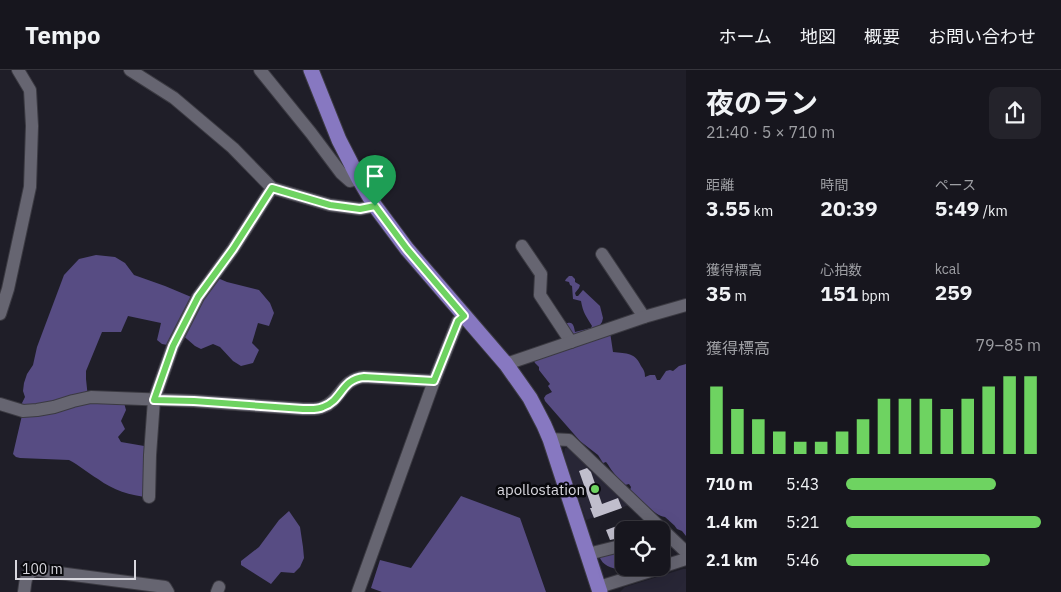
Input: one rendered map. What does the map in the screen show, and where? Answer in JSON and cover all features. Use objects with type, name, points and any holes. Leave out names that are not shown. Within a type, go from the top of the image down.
[{"type":"main road","points":[[311,70],[339,140],[358,179],[375,206],[407,249],[506,364],[530,398],[550,439],[599,590]]},
{"type":"street","points":[[0,314],[8,289],[30,187],[32,126],[30,90],[18,70]]},
{"type":"street","points":[[130,70],[174,98],[232,148],[272,188],[330,205],[360,209],[375,206]]},
{"type":"street","points":[[260,70],[342,172],[350,180],[358,179]]},
{"type":"street","points":[[149,497],[154,400],[173,346],[198,297],[233,249],[272,188]]},
{"type":"street","points":[[522,246],[541,274],[540,295],[570,342]]},
{"type":"street","points":[[602,254],[644,318]]},
{"type":"street","points":[[506,364],[686,304]]},
{"type":"street","points":[[358,592],[434,381],[458,321],[464,316]]},
{"type":"street","points":[[0,404],[23,411],[54,407],[91,398],[194,401],[318,409],[331,403],[354,378],[434,381]]},
{"type":"street","points":[[550,439],[569,440],[652,521]]},
{"type":"street","points":[[670,538],[686,552]]},
{"type":"street","points":[[588,554],[615,547]]},
{"type":"street","points":[[670,564],[686,559]]},
{"type":"street","points":[[24,592],[26,576],[36,570],[165,587],[168,592]]},
{"type":"street","points":[[599,590],[637,576]]},
{"type":"shaded area","points":[[96,255],[115,257],[125,263],[134,275],[196,299],[213,276],[227,282],[259,290],[270,303],[274,313],[269,326],[258,323],[252,343],[259,350],[253,363],[241,366],[233,361],[220,347],[213,344],[201,349],[180,333],[173,346],[162,344],[157,340],[161,323],[128,316],[121,332],[102,332],[86,371],[88,398],[123,399],[126,410],[121,421],[125,429],[118,437],[121,442],[150,447],[149,497],[122,492],[104,483],[69,460],[20,458],[13,454],[23,411],[24,383],[33,365],[37,347],[64,275],[79,259]]},
{"type":"shaded area","points":[[572,276],[575,282],[580,285],[575,293],[576,296],[583,290],[600,306],[603,318],[600,325],[610,332],[613,352],[636,358],[644,370],[645,377],[655,375],[657,380],[660,380],[666,371],[673,371],[679,366],[686,364],[686,536],[665,517],[652,511],[630,490],[629,484],[625,485],[606,462],[603,463],[598,455],[580,441],[545,401],[546,395],[552,392],[548,386],[550,384],[533,359],[561,344],[565,324],[571,323],[574,326],[575,332],[591,328],[592,326],[584,312],[581,301],[573,299],[572,286],[569,282],[565,281]]},
{"type":"shaded area","points":[[565,448],[575,449],[629,505],[586,520],[564,455]]},
{"type":"shaded area","points":[[461,496],[520,518],[546,592],[382,592],[371,588],[380,560],[411,568]]},
{"type":"shaded area","points":[[289,511],[300,527],[304,558],[300,567],[294,573],[281,572],[271,584],[241,565],[241,561],[259,547],[279,520]]},
{"type":"shaded area","points":[[615,550],[615,568],[604,564],[599,556]]},
{"type":"shaded area","points":[[686,569],[686,592],[620,592],[625,587],[660,576],[670,576],[670,573]]},
{"type":"building","points":[[587,468],[591,472],[602,504],[618,498],[622,508],[594,518],[579,471]]},
{"type":"building","points":[[615,527],[615,539],[610,540],[606,530]]},
{"type":"place","name":"apollostation","points":[[595,489]]},
{"type":"route","points":[[272,188],[330,205],[360,209],[375,206],[407,249],[464,316],[458,321],[434,381],[354,378],[331,403],[318,409],[154,400],[173,346],[198,297],[233,249],[272,188]]}]
